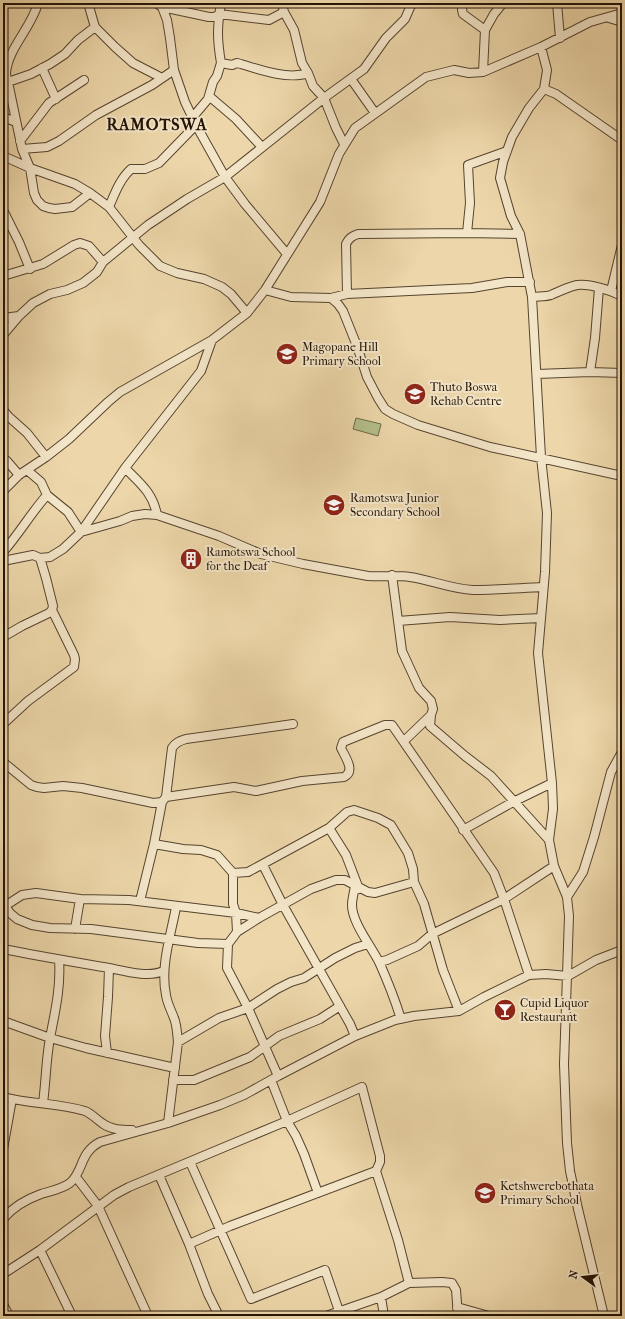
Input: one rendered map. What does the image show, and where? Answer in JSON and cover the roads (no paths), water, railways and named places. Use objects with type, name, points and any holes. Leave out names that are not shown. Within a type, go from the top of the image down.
[{"type":"street","points":[[38,3],[34,16],[10,59],[5,74],[21,145],[30,168],[34,193],[37,200],[43,206],[49,208],[72,207],[90,193]]},
{"type":"street","points":[[88,3],[95,27],[134,63],[162,78]]},
{"type":"street","points":[[192,118],[209,96],[212,82],[217,76],[221,63],[217,41],[221,3]]},
{"type":"street","points":[[282,3],[284,12],[294,30],[302,63],[308,72],[313,86],[324,98],[344,144]]},
{"type":"street","points":[[3,335],[19,316],[33,303],[50,294],[67,290],[83,283],[97,272],[103,262],[132,237],[187,199],[225,177],[324,98],[364,70],[386,38],[405,19],[412,3]]},
{"type":"street","points":[[463,3],[463,14],[485,30]]},
{"type":"street","points":[[483,72],[485,30],[494,14],[504,3]]},
{"type":"street","points":[[557,3],[560,38]]},
{"type":"street","points":[[159,5],[209,17],[215,17],[219,14],[269,20],[284,12]]},
{"type":"street","points":[[159,5],[166,20],[174,70],[192,118],[225,177],[245,204],[287,254]]},
{"type":"street","points":[[3,491],[19,475],[46,458],[70,439],[120,392],[212,340],[247,313],[265,290],[320,202],[331,172],[344,144],[355,128],[426,77],[454,70],[469,73],[483,72],[541,47],[590,22],[609,18],[622,13]]},
{"type":"street","points":[[609,18],[622,22]]},
{"type":"street","points":[[5,74],[31,74],[66,54],[78,40],[95,27]]},
{"type":"street","points":[[541,47],[547,70],[544,89],[529,108],[512,137],[503,162],[500,178],[511,216],[520,234],[530,282],[537,374],[541,457],[547,513],[538,653],[552,783],[553,809],[549,840],[554,866],[567,897],[569,916],[564,1064],[566,1143],[578,1209],[604,1316]]},
{"type":"street","points":[[221,63],[232,65],[237,63],[270,72],[286,74],[302,75],[308,72]]},
{"type":"street","points":[[42,68],[56,99]]},
{"type":"street","points":[[21,145],[47,147],[96,115],[152,85],[174,70]]},
{"type":"street","points":[[351,79],[375,113]]},
{"type":"street","points":[[21,145],[46,106],[84,80]]},
{"type":"street","points":[[544,89],[556,94],[622,140]]},
{"type":"street","points":[[209,96],[236,119],[262,147]]},
{"type":"street","points":[[3,117],[16,122]]},
{"type":"street","points":[[109,207],[116,189],[126,173],[132,169],[145,168],[159,163],[196,125]]},
{"type":"street","points":[[467,233],[470,203],[468,165],[507,151]]},
{"type":"street","points":[[3,165],[7,157],[30,168],[75,184],[90,193],[109,207],[132,237],[160,266],[204,279],[222,287],[231,294],[247,313]]},
{"type":"street","points":[[3,210],[19,242],[30,269]]},
{"type":"street","points":[[347,294],[346,244],[348,238],[358,234],[520,234]]},
{"type":"street","points":[[3,276],[43,264],[74,245],[80,243],[89,246],[103,262]]},
{"type":"street","points":[[611,291],[622,245]]},
{"type":"street","points":[[265,290],[291,297],[331,298],[347,294],[472,288],[507,282],[530,282]]},
{"type":"street","points":[[532,297],[549,295],[578,285],[600,288],[622,296]]},
{"type":"street","points":[[590,372],[600,288]]},
{"type":"street","points":[[331,298],[343,311],[367,377],[385,409],[403,420],[490,447],[622,476]]},
{"type":"street","points":[[3,318],[19,316]]},
{"type":"street","points":[[3,561],[33,555],[40,558],[50,557],[63,549],[81,532],[125,468],[201,371],[212,340]]},
{"type":"street","points":[[537,374],[590,372],[622,373]]},
{"type":"street","points":[[3,410],[31,437],[46,458]]},
{"type":"street","points":[[3,458],[19,475]]},
{"type":"street","points":[[125,468],[149,492],[156,505],[157,515]]},
{"type":"street","points":[[27,470],[41,482],[47,495],[68,512],[81,532]]},
{"type":"street","points":[[3,552],[36,507],[47,495]]},
{"type":"street","points":[[81,532],[132,516],[145,514],[157,515],[219,536],[261,554],[303,564],[368,576],[378,577],[392,575],[412,577],[442,585],[472,590],[543,587]]},
{"type":"street","points":[[3,724],[45,687],[68,673],[75,664],[74,655],[52,610],[53,606],[40,558]]},
{"type":"street","points":[[392,575],[402,651],[419,688],[431,701],[433,709],[430,722],[432,728],[491,776],[549,840]]},
{"type":"street","points":[[3,637],[52,610]]},
{"type":"street","points":[[398,621],[450,617],[500,620],[541,618]]},
{"type":"street","points":[[404,742],[431,715]]},
{"type":"street","points":[[140,901],[164,799],[172,748],[180,741],[293,724]]},
{"type":"street","points":[[3,762],[31,785],[37,787],[44,788],[63,786],[82,788],[153,803],[164,799],[234,787],[256,791],[302,781],[344,778],[349,773],[350,768],[341,748],[343,742],[385,725],[389,724],[394,726],[494,874],[504,898],[529,976]]},
{"type":"street","points":[[567,897],[583,872],[611,772],[622,752]]},
{"type":"street","points":[[463,830],[513,802],[552,783]]},
{"type":"street","points":[[233,873],[248,872],[263,865],[329,828],[347,812],[359,810],[385,821],[391,826],[408,853],[413,869],[414,882],[424,904],[432,934],[459,1011]]},
{"type":"street","points":[[329,828],[346,855],[357,888],[352,905],[353,913],[368,944],[379,962],[393,993],[401,1019]]},
{"type":"street","points":[[154,844],[183,849],[201,850],[217,855],[233,873],[233,904],[236,913],[237,932]]},
{"type":"street","points":[[263,865],[283,905],[320,969],[355,1036]]},
{"type":"street","points":[[379,962],[418,946],[432,934],[504,898],[554,866]]},
{"type":"street","points":[[318,1193],[304,1154],[287,1121],[265,1045],[227,968],[228,944],[237,932],[259,918],[311,889],[336,880],[345,880],[357,888],[375,893],[414,882]]},
{"type":"street","points":[[228,944],[170,940],[99,930],[50,928],[32,925],[17,919],[4,906],[28,893],[80,899],[140,901],[176,907],[236,913],[259,918]]},
{"type":"street","points":[[75,928],[80,899]]},
{"type":"street","points":[[168,1123],[178,1042],[177,1029],[166,995],[163,971],[176,907]]},
{"type":"street","points":[[178,1042],[219,1018],[248,1008],[277,989],[291,982],[304,978],[320,969],[335,958],[355,948],[368,944]]},
{"type":"street","points":[[3,949],[136,973],[158,974],[163,971]]},
{"type":"street","points":[[3,1219],[22,1203],[39,1195],[63,1187],[76,1176],[87,1152],[93,1146],[116,1137],[168,1123],[238,1097],[355,1036],[401,1019],[459,1011],[484,997],[529,976],[546,974],[568,976],[596,960],[622,950]]},
{"type":"street","points":[[43,1103],[50,1038],[58,999],[60,971],[59,960]]},
{"type":"street","points":[[107,1054],[105,1036],[109,968]]},
{"type":"street","points":[[173,1080],[186,1080],[201,1077],[250,1057],[279,1036],[320,1019],[340,1006]]},
{"type":"street","points":[[3,1021],[50,1038],[107,1054],[136,1058],[175,1068]]},
{"type":"street","points":[[3,1274],[40,1250],[98,1206],[129,1187],[287,1121],[362,1087],[380,1156],[380,1162],[376,1171],[398,1240],[409,1283]]},
{"type":"street","points":[[3,1097],[43,1103],[86,1112],[113,1128],[141,1131]]},
{"type":"street","points":[[3,1149],[12,1099]]},
{"type":"street","points":[[190,1162],[251,1299],[325,1270],[339,1311]]},
{"type":"street","points":[[189,1244],[221,1230],[376,1171]]},
{"type":"street","points":[[158,1175],[189,1244],[208,1294],[219,1316]]},
{"type":"street","points":[[76,1176],[98,1206],[148,1316]]},
{"type":"street","points":[[40,1250],[72,1316]]},
{"type":"street","points":[[326,1316],[381,1296],[409,1283],[442,1282],[452,1283],[456,1290],[458,1316]]},
{"type":"street","points":[[381,1296],[384,1316]]},
{"type":"street","points":[[3,1304],[9,1316]]},
{"type":"street","points":[[457,1307],[489,1316]]},
{"type":"place","name":"Magopane Hill Primary School","points":[[287,354]]},
{"type":"place","name":"Thuto Boswa Rehab Centre","points":[[415,394]]},
{"type":"place","name":"Ramotswa Junior Secondary School","points":[[334,505]]},
{"type":"place","name":"Ramotswa School for the Deaf","points":[[191,559]]},
{"type":"place","name":"Cupid Liquor Restaurant","points":[[505,1010]]},
{"type":"place","name":"Ketshwerebothata Primary School","points":[[485,1193]]},
{"type":"district","name":"RAMOTSWA","points":[[157,124]]}]
